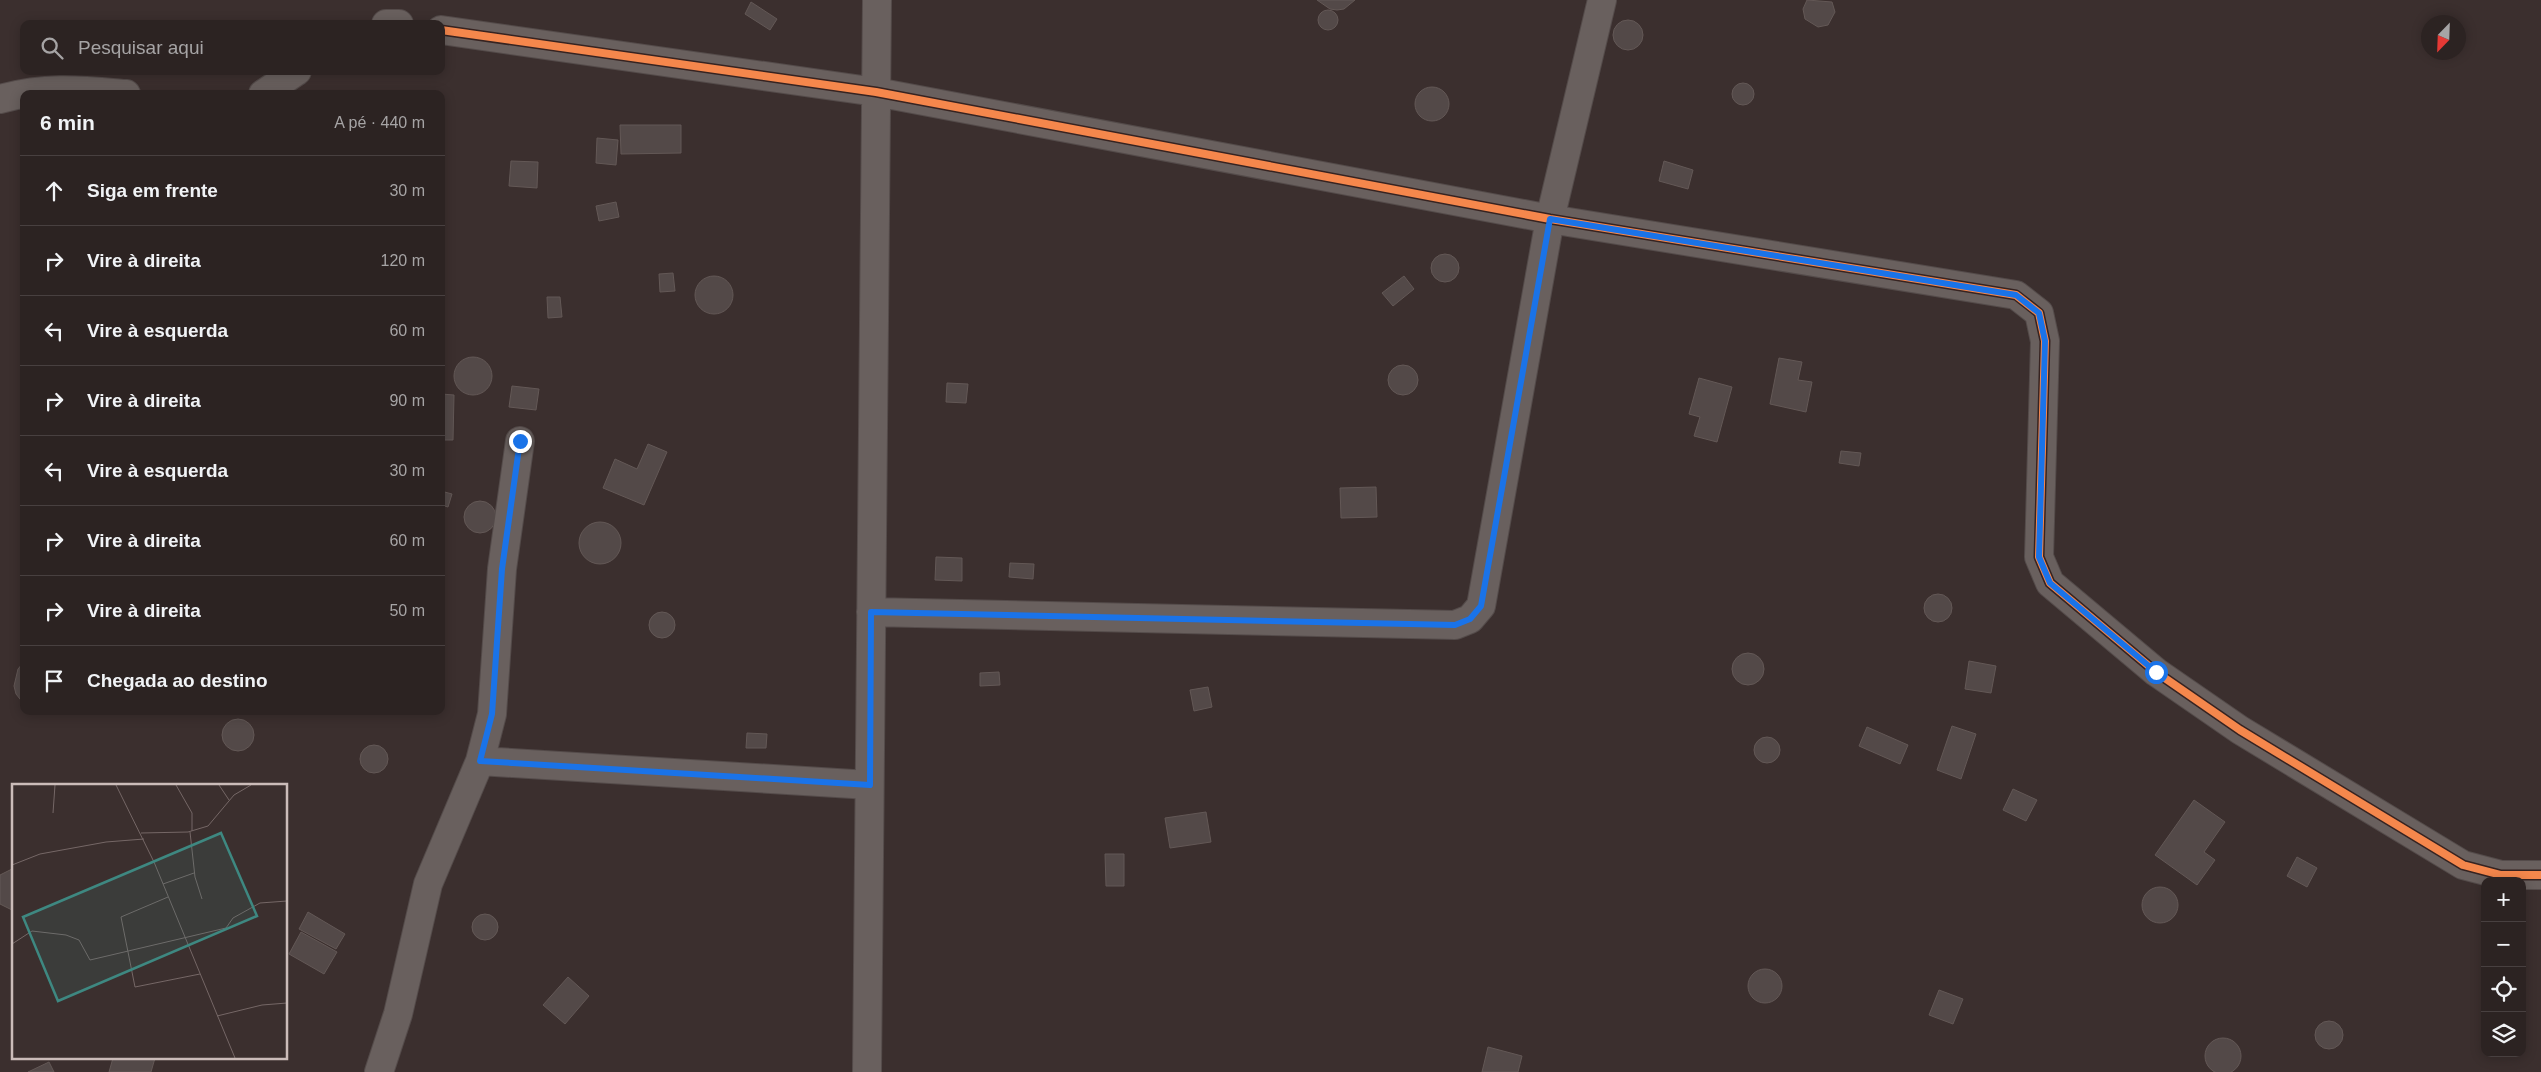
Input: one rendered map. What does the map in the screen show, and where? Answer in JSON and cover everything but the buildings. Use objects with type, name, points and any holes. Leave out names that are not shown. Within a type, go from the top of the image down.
[{"type":"street","points":[[867,1072],[877,0]]},
{"type":"street","points":[[871,612],[1455,625],[1470,619],[1481,606],[1550,219],[1602,0]]},
{"type":"street","points":[[445,31],[876,92],[1550,219],[2016,295],[2039,313],[2045,341],[2039,557],[2050,583],[2156,672],[2240,730],[2463,865],[2501,875],[2541,875]]},
{"type":"street","points":[[269,90],[291,75]]},
{"type":"street","points":[[48,90],[80,90]]},
{"type":"street","points":[[0,100],[20,94]]},
{"type":"street","points":[[379,1072],[398,1014],[428,884],[480,761],[492,714],[502,569],[520,441]]},
{"type":"street","points":[[480,761],[870,785]]},
{"type":"cycle path","points":[[445,31],[876,92],[1550,219],[2016,295],[2039,313],[2045,341],[2039,557],[2050,583],[2156,672],[2240,730],[2463,865],[2501,875],[2541,875]]},
{"type":"route","points":[[520,441],[502,569],[492,714],[480,761],[870,785],[871,612],[1455,625],[1470,619],[1481,606],[1550,219],[2016,295],[2039,313],[2045,341],[2039,557],[2050,583],[2156,672]]}]
